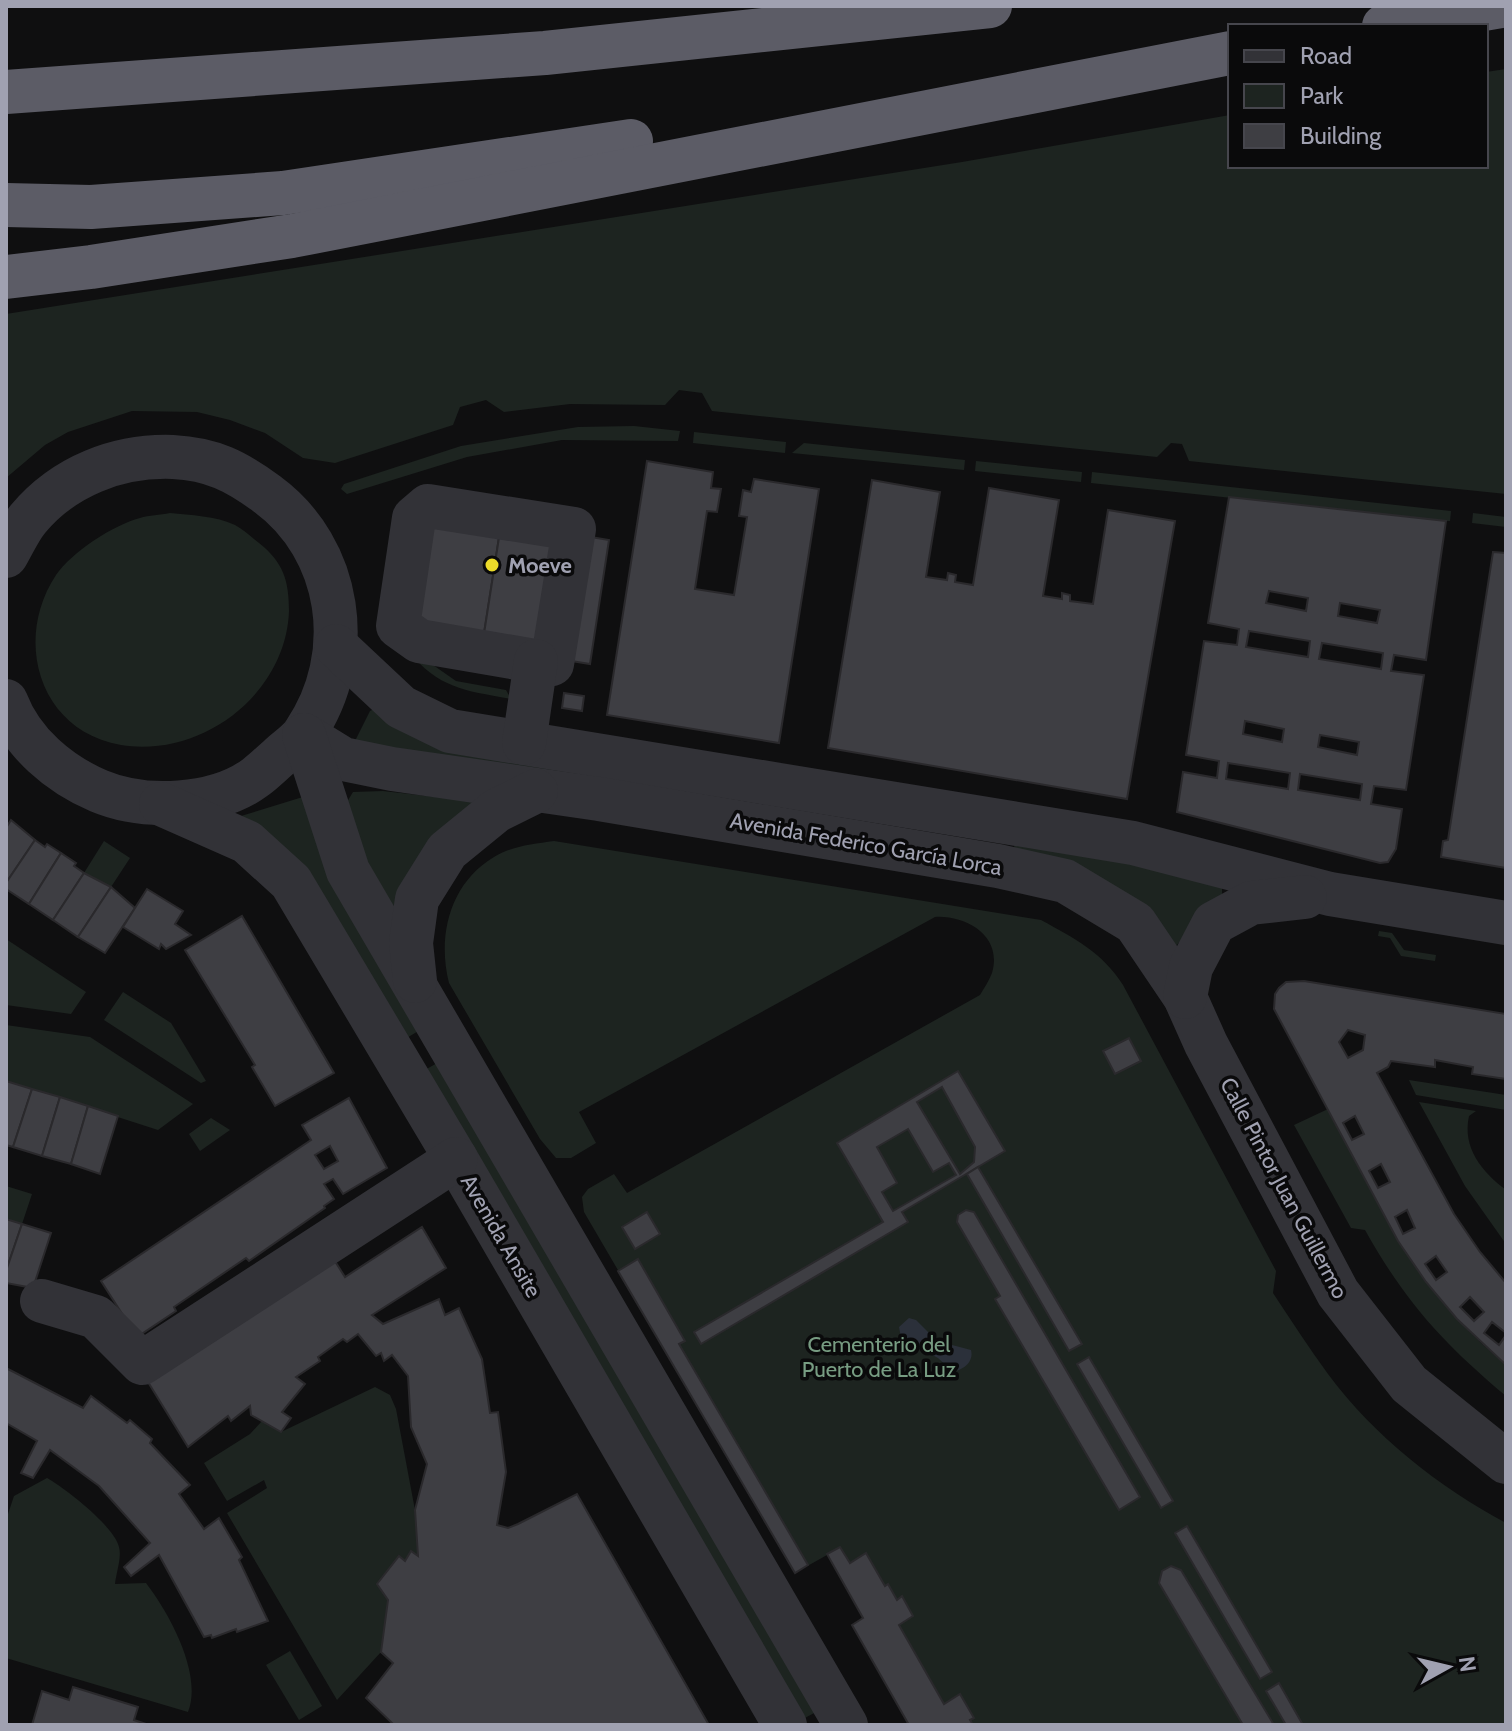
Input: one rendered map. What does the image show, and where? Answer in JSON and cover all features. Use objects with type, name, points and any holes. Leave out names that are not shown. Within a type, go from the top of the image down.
[{"type":"highway","points":[[6,92],[545,53],[990,6]]},
{"type":"highway","points":[[1396,24],[1501,6]]},
{"type":"highway","points":[[6,205],[91,207],[283,193],[1228,52]]},
{"type":"highway","points":[[6,277],[292,236],[1228,52]]},
{"type":"street","points":[[6,556],[28,520],[61,488],[102,466],[147,456],[193,458],[237,472],[300,523],[320,555],[332,591],[336,646],[328,683],[304,735],[254,779],[209,798],[161,804],[116,798],[74,780],[39,752],[8,709]]},
{"type":"street","points":[[428,506],[574,529],[552,664],[419,641],[398,626],[405,577],[414,518],[428,506]]},
{"type":"street","points":[[332,591],[405,577]]},
{"type":"street","name":"Avenida Federico García Lorca","points":[[336,646],[401,707],[450,731],[1133,843],[1330,894],[1506,923]]},
{"type":"street","points":[[524,743],[536,661]]},
{"type":"street","points":[[304,735],[348,871],[846,1725]]},
{"type":"street","name":"Avenida Federico García Lorca","points":[[304,735],[343,759],[998,866],[1065,881],[1135,923],[1185,997]]},
{"type":"street","points":[[415,983],[411,943],[417,899],[447,851],[496,811],[536,791]]},
{"type":"street","name":"Avenida Ansite","points":[[161,804],[247,842],[291,882],[785,1725]]},
{"type":"street","name":"Avenida Federico García Lorca","points":[[1185,997],[1191,967],[1214,923],[1251,903],[1330,894]]},
{"type":"street","name":"Calle Pintor Juan Guillermo","points":[[1185,997],[1206,1044],[1338,1293],[1409,1384],[1506,1462]]},
{"type":"street","points":[[42,1301],[96,1317],[142,1363],[456,1159]]},
{"type":"green space","points":[[1506,69],[1506,494],[1189,461],[1182,444],[1171,443],[1157,457],[712,411],[702,393],[679,390],[665,405],[570,404],[504,412],[486,400],[460,407],[453,425],[335,463],[303,458],[265,433],[230,420],[197,412],[132,411],[68,432],[45,445],[6,478],[6,314],[962,162],[1228,115],[1228,168],[1488,168],[1488,72]]},
{"type":"green space","points":[[634,426],[680,431],[678,441],[562,440],[467,457],[347,494],[341,489],[344,484],[461,446],[578,427]]},
{"type":"green space","points":[[694,432],[786,442],[785,453],[693,443]]},
{"type":"green space","points":[[804,443],[965,460],[964,470],[792,453]]},
{"type":"green space","points":[[976,461],[1082,472],[1081,482],[975,471]]},
{"type":"green space","points":[[1092,472],[1451,511],[1450,521],[1091,483]]},
{"type":"green space","points":[[170,513],[228,522],[244,531],[274,557],[283,572],[288,590],[289,611],[284,641],[273,669],[256,693],[234,714],[209,730],[181,741],[151,746],[121,745],[93,736],[70,722],[53,702],[42,679],[36,654],[36,627],[43,600],[56,575],[72,557],[94,540],[129,522]]},
{"type":"green space","points":[[1473,513],[1506,517],[1506,527],[1472,523]]},
{"type":"green space","points":[[407,650],[456,681],[506,690],[511,699],[453,686],[430,673]]},
{"type":"green space","points":[[374,709],[594,776],[354,743],[370,711]]},
{"type":"green space","points":[[383,791],[481,802],[449,823],[426,846],[409,875],[396,911],[360,860],[347,802],[353,792]]},
{"type":"green space","points":[[306,796],[420,1030],[405,1039],[241,816]]},
{"type":"green space","points":[[104,841],[130,858],[111,887],[84,873]]},
{"type":"green space","name":"Cementerio del Puerto de La Luz","points":[[554,841],[1041,920],[1097,955],[1123,985],[1276,1271],[1273,1293],[1328,1374],[1366,1418],[1409,1458],[1456,1493],[1506,1523],[1506,1725],[909,1725],[852,1625],[863,1618],[827,1555],[795,1573],[584,1212],[582,1197],[588,1189],[614,1174],[627,1193],[980,995],[992,973],[992,948],[987,938],[970,924],[935,917],[579,1112],[596,1143],[571,1158],[556,1158],[540,1139],[449,983],[445,947],[450,912],[457,896],[479,868],[508,850]]},
{"type":"green space","points":[[1015,842],[1099,856],[1222,887],[1222,897],[1175,947],[1013,854]]},
{"type":"green space","points":[[1379,931],[1392,933],[1404,950],[1436,955],[1435,961],[1401,956],[1390,938],[1378,936]]},
{"type":"green space","points":[[6,939],[86,992],[71,1014],[6,1005]]},
{"type":"green space","points":[[123,992],[171,1023],[206,1081],[201,1083],[104,1020]]},
{"type":"green space","points":[[6,1025],[90,1037],[193,1104],[158,1130],[6,1081]]},
{"type":"green space","points":[[439,1062],[818,1711],[801,1720],[423,1071]]},
{"type":"green space","points":[[1409,1080],[1506,1095],[1506,1110],[1416,1095]]},
{"type":"green space","points":[[1419,1102],[1476,1111],[1469,1116],[1468,1139],[1482,1167],[1506,1190],[1506,1244],[1465,1186]]},
{"type":"green space","points":[[1328,1109],[1384,1214],[1425,1278],[1475,1337],[1506,1365],[1506,1396],[1463,1358],[1427,1320],[1395,1279],[1365,1230],[1351,1228],[1294,1125]]},
{"type":"green space","points":[[211,1118],[230,1130],[200,1151],[189,1134]]},
{"type":"green space","points":[[6,1186],[32,1194],[22,1224],[6,1219]]},
{"type":"green space","points":[[375,1387],[390,1395],[396,1409],[415,1510],[418,1556],[411,1551],[405,1561],[399,1557],[377,1584],[388,1600],[381,1652],[337,1700],[227,1513],[267,1488],[264,1480],[227,1501],[204,1463],[250,1434],[262,1421],[281,1432]]},
{"type":"green space","points":[[47,1478],[88,1508],[115,1538],[120,1556],[115,1584],[146,1583],[164,1610],[187,1662],[191,1680],[188,1712],[6,1658],[6,1520],[14,1496]]},
{"type":"green space","points":[[290,1651],[322,1706],[299,1720],[266,1665]]},
{"type":"shaded area","points":[[909,1318],[916,1320],[937,1341],[971,1350],[970,1361],[953,1372],[938,1358],[901,1338],[899,1327]]},
{"type":"building","points":[[647,461],[713,472],[711,488],[721,489],[717,512],[707,511],[695,589],[734,595],[747,517],[739,516],[743,490],[751,492],[754,479],[819,489],[779,743],[607,715]]},
{"type":"building","points":[[872,480],[940,492],[926,577],[947,580],[948,573],[956,575],[955,582],[973,585],[989,488],[1059,500],[1043,596],[1062,599],[1062,593],[1070,595],[1070,601],[1093,604],[1108,510],[1175,521],[1127,799],[828,748]]},
{"type":"building","points":[[1229,497],[1446,521],[1426,660],[1394,655],[1391,671],[1424,675],[1406,790],[1374,786],[1371,804],[1402,809],[1396,849],[1388,862],[1380,863],[1177,812],[1183,772],[1217,778],[1219,761],[1186,755],[1204,641],[1237,645],[1239,629],[1208,623]],"holes":[[[1269,591],[1308,598],[1306,611],[1266,603]],[[1340,603],[1380,610],[1377,623],[1338,616]],[[1249,631],[1310,641],[1308,657],[1246,647]],[[1322,643],[1383,653],[1381,669],[1319,659]],[[1245,721],[1284,729],[1282,742],[1243,734]],[[1320,735],[1359,742],[1357,755],[1318,747]],[[1228,763],[1290,773],[1288,789],[1226,779]],[[1300,774],[1362,784],[1360,800],[1298,790]]]},
{"type":"building","points":[[424,519],[500,531],[483,640],[407,628]]},
{"type":"building","points":[[500,531],[562,541],[544,650],[483,640]]},
{"type":"building","points":[[585,536],[609,540],[590,664],[565,660]]},
{"type":"building","points":[[1493,552],[1506,553],[1506,868],[1441,857],[1443,841],[1448,840]]},
{"type":"building","points":[[564,693],[584,696],[582,711],[562,708]]},
{"type":"building","points":[[11,820],[35,840],[6,883],[6,828]]},
{"type":"building","points":[[35,840],[61,853],[29,904],[6,889],[6,883]]},
{"type":"building","points":[[61,853],[84,873],[53,920],[29,904]]},
{"type":"building","points":[[84,873],[111,887],[78,937],[53,920]]},
{"type":"building","points":[[111,887],[135,908],[105,953],[78,937]]},
{"type":"building","points":[[147,889],[183,911],[175,924],[191,935],[166,949],[161,944],[159,949],[123,927]]},
{"type":"building","points":[[242,916],[334,1073],[275,1106],[252,1067],[255,1065],[185,950]]},
{"type":"building","points":[[1304,981],[1506,1014],[1506,1079],[1472,1074],[1473,1067],[1435,1060],[1435,1067],[1391,1061],[1388,1067],[1377,1073],[1454,1214],[1506,1283],[1506,1333],[1492,1322],[1484,1333],[1499,1345],[1506,1335],[1506,1365],[1457,1319],[1426,1282],[1398,1241],[1274,1009],[1275,994],[1286,982]],"holes":[[[1348,1030],[1365,1035],[1363,1050],[1348,1058],[1339,1042]],[[1355,1116],[1364,1134],[1352,1140],[1343,1123]],[[1381,1164],[1390,1182],[1378,1188],[1369,1171]],[[1407,1210],[1415,1228],[1403,1234],[1395,1217]],[[1436,1256],[1447,1272],[1436,1280],[1425,1264]],[[1470,1297],[1484,1312],[1474,1321],[1460,1307]]]},
{"type":"building","points":[[1129,1038],[1141,1061],[1115,1074],[1103,1051]]},
{"type":"building","points":[[958,1071],[1005,1151],[902,1212],[908,1222],[701,1344],[694,1332],[883,1222],[837,1143]],"holes":[[[942,1087],[975,1147],[974,1162],[960,1174],[917,1102]],[[908,1129],[933,1172],[949,1163],[956,1175],[893,1211],[882,1192],[897,1183],[877,1147]]]},
{"type":"building","points":[[6,1081],[32,1089],[13,1147],[6,1145]]},
{"type":"building","points":[[32,1089],[60,1097],[42,1156],[13,1147]]},
{"type":"building","points":[[60,1097],[88,1106],[71,1164],[42,1156]]},
{"type":"building","points":[[349,1098],[387,1168],[343,1194],[333,1179],[324,1184],[334,1199],[325,1208],[249,1261],[246,1258],[174,1307],[176,1311],[137,1337],[101,1281],[311,1140],[302,1125]],"holes":[[[330,1146],[338,1161],[324,1169],[315,1155]]]},
{"type":"building","points":[[88,1106],[118,1116],[100,1174],[71,1164]]},
{"type":"building","points":[[978,1167],[1082,1344],[1069,1351],[967,1174]]},
{"type":"building","points":[[966,1210],[974,1212],[1140,1497],[1119,1510],[995,1299],[1000,1296],[957,1222],[958,1215]]},
{"type":"building","points":[[647,1212],[660,1234],[635,1249],[622,1227]]},
{"type":"building","points":[[6,1219],[22,1224],[6,1271]]},
{"type":"building","points":[[22,1224],[51,1233],[33,1288],[6,1283],[6,1271]]},
{"type":"building","points":[[422,1227],[446,1268],[372,1315],[383,1324],[439,1299],[445,1315],[459,1308],[482,1359],[490,1413],[498,1412],[506,1472],[497,1525],[508,1528],[577,1494],[709,1725],[394,1725],[366,1698],[393,1663],[381,1652],[388,1600],[377,1584],[399,1556],[405,1561],[411,1551],[418,1556],[415,1510],[427,1464],[411,1427],[408,1376],[392,1355],[384,1361],[381,1353],[376,1356],[358,1334],[347,1342],[343,1339],[318,1357],[320,1361],[296,1377],[305,1384],[282,1412],[291,1418],[281,1432],[251,1415],[250,1406],[231,1421],[228,1416],[188,1447],[148,1382],[331,1255],[345,1277]]},
{"type":"building","points":[[638,1259],[685,1341],[679,1344],[808,1565],[795,1573],[618,1271]]},
{"type":"building","points":[[1089,1357],[1173,1501],[1161,1508],[1077,1364]]},
{"type":"building","points":[[6,1368],[83,1408],[91,1396],[127,1423],[130,1420],[152,1439],[150,1443],[190,1485],[179,1494],[204,1529],[219,1518],[242,1557],[239,1560],[268,1621],[237,1632],[236,1629],[212,1638],[211,1635],[204,1637],[159,1555],[131,1576],[124,1567],[150,1543],[99,1486],[50,1450],[33,1478],[21,1473],[37,1441],[6,1423]]},
{"type":"building","points":[[1187,1526],[1272,1672],[1260,1679],[1175,1533]]},
{"type":"building","points":[[840,1547],[850,1563],[866,1553],[885,1586],[888,1584],[897,1600],[902,1596],[913,1616],[899,1625],[944,1704],[960,1694],[974,1718],[970,1720],[973,1725],[909,1725],[852,1625],[863,1618],[827,1554]]},
{"type":"building","points":[[1171,1566],[1181,1570],[1274,1725],[1243,1725],[1159,1583],[1162,1571]]},
{"type":"building","points":[[1279,1683],[1303,1725],[1286,1725],[1266,1691]]},
{"type":"building","points":[[73,1687],[138,1707],[134,1720],[149,1725],[32,1725],[42,1691],[69,1700]]},
{"type":"place","name":"Moeve","points":[[492,565]]}]
